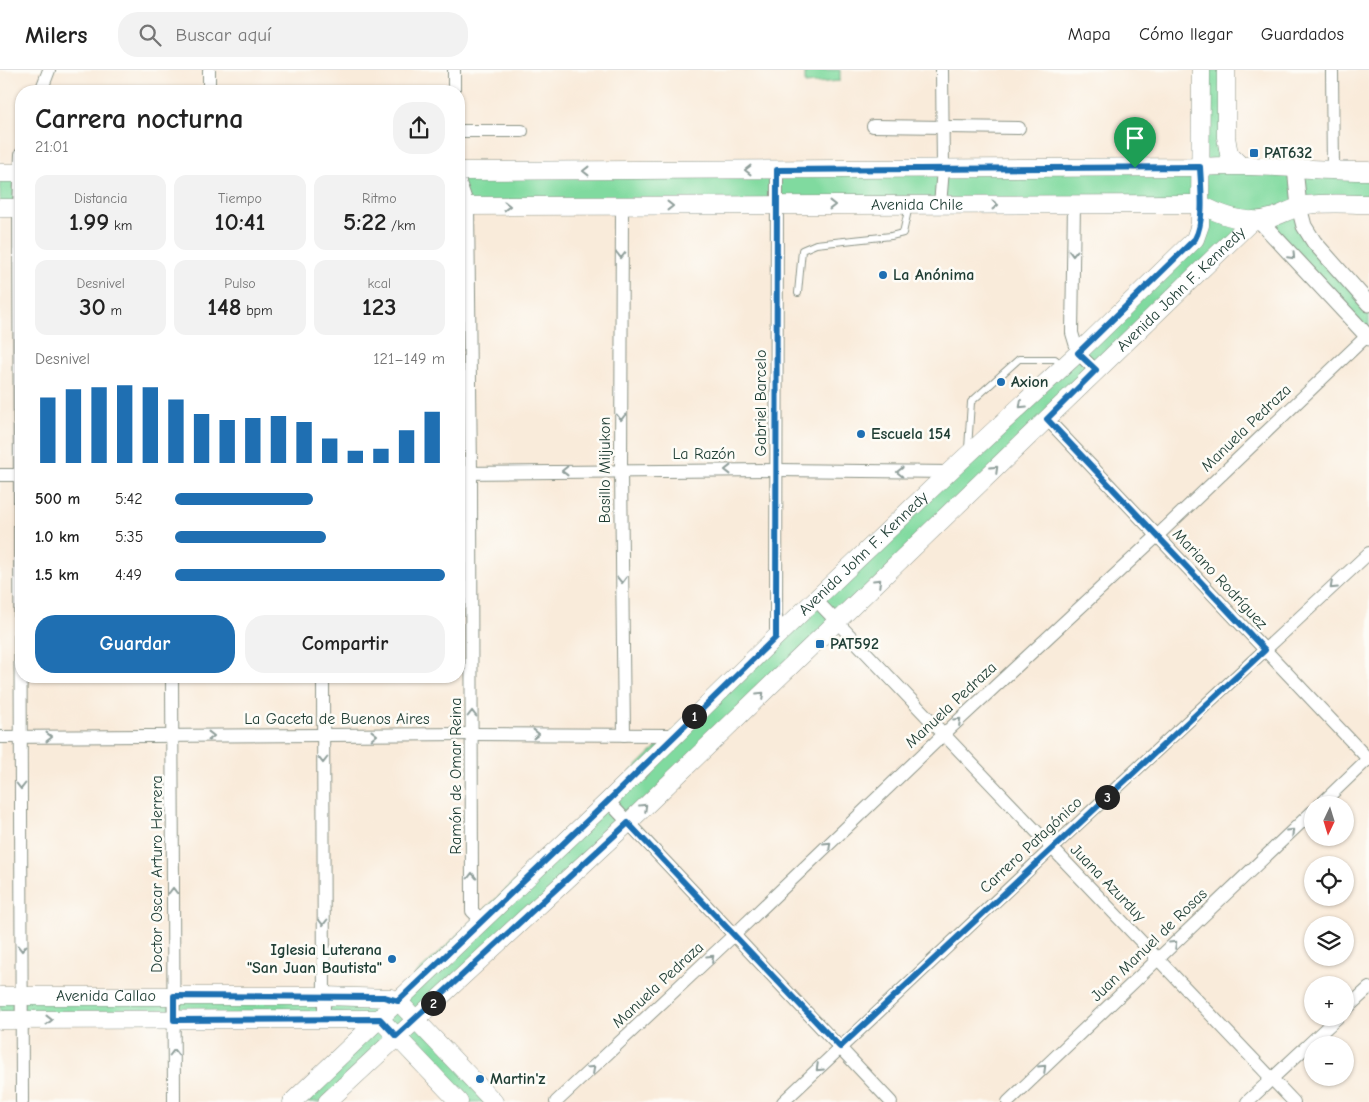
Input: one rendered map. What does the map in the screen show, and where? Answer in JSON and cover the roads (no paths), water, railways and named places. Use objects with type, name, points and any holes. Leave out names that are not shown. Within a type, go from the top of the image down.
[{"type":"main road","name":"Avenida John F. Kennedy","points":[[292,1102],[608,801],[948,472],[1078,353],[1195,239],[1200,225],[1201,70]]},
{"type":"main road","points":[[1226,70],[1226,137],[1229,154],[1240,165]]},
{"type":"main road","points":[[465,171],[942,169],[1200,175],[1240,165],[1333,171],[1369,171]]},
{"type":"main road","points":[[0,173],[15,173]]},
{"type":"main road","name":"Avenida Chile","points":[[465,206],[1200,204],[1218,214],[1256,220],[1272,218],[1299,207],[1310,205],[1369,204]]},
{"type":"main road","points":[[0,208],[15,208]]},
{"type":"main road","name":"Avenida John F. Kennedy","points":[[327,1102],[628,823],[1096,370],[1256,220]]},
{"type":"main road","name":"Avenida Callao","points":[[0,996],[323,996],[384,997],[398,1001]]},
{"type":"main road","points":[[398,1001],[494,1102]]},
{"type":"main road","points":[[380,1019],[459,1102]]},
{"type":"main road","name":"Avenida Callao","points":[[0,1020],[380,1019]]},
{"type":"street","points":[[43,85],[49,70]]},
{"type":"street","points":[[209,70],[209,85]]},
{"type":"street","points":[[454,70],[454,85]]},
{"type":"street","points":[[940,205],[943,127],[942,70]]},
{"type":"street","points":[[1332,70],[1333,171]]},
{"type":"street","points":[[874,126],[1019,128]]},
{"type":"street","points":[[465,131],[522,131]]},
{"type":"street","points":[[1295,168],[1299,207],[1304,226],[1314,242],[1369,304]]},
{"type":"street","name":"Gabriel Barcelo","points":[[776,637],[777,170]]},
{"type":"street","points":[[1074,204],[1072,333],[1078,353],[1096,370]]},
{"type":"street","name":"Basillo Miljukon","points":[[622,206],[621,471],[624,735]]},
{"type":"street","points":[[1256,220],[1368,335]]},
{"type":"street","name":"Manuela Pedraza","points":[[556,1102],[1368,335]]},
{"type":"street","name":"Mariano Rodríguez","points":[[1047,419],[1369,759]]},
{"type":"street","name":"La Razón","points":[[465,472],[777,470],[948,472]]},
{"type":"street","name":"Ramón de Omar Reina","points":[[465,472],[472,734],[472,911],[482,921]]},
{"type":"street","points":[[0,475],[15,475]]},
{"type":"street","name":"Carrero Patagónico","points":[[783,1102],[1369,553]]},
{"type":"street","name":"Juana Azurduy","points":[[816,600],[1294,1102]]},
{"type":"street","points":[[21,683],[22,1102]]},
{"type":"street","name":"Doctor Oscar Arturo Herrera","points":[[172,683],[174,1102]]},
{"type":"street","points":[[323,683],[324,1020]]},
{"type":"street","name":"La Gaceta de Buenos Aires","points":[[0,737],[472,734],[675,735]]},
{"type":"street","points":[[1330,796],[1369,759]]},
{"type":"street","points":[[608,801],[892,1102]]},
{"type":"street","name":"Juan Manuel de Rosas","points":[[1008,1102],[1304,820]]},
{"type":"street","points":[[1354,1002],[1369,988]]},
{"type":"street","points":[[1247,1102],[1328,1026]]},
{"type":"lane","points":[[798,293],[802,250],[816,244],[903,233],[910,205]]},
{"type":"lane","points":[[968,455],[971,402],[1019,359],[1055,360],[1064,366]]},
{"type":"place","name":"PAT632","points":[[1254,153]]},
{"type":"place","name":"La Anónima","points":[[883,275]]},
{"type":"place","name":"Axion","points":[[1001,382]]},
{"type":"place","name":"Escuela 154","points":[[861,434]]},
{"type":"place","name":"PAT592","points":[[820,644]]},
{"type":"place","name":"Iglesia Luterana \"San Juan Bautista\"","points":[[392,959]]},
{"type":"place","name":"Martin'z","points":[[480,1079]]}]
